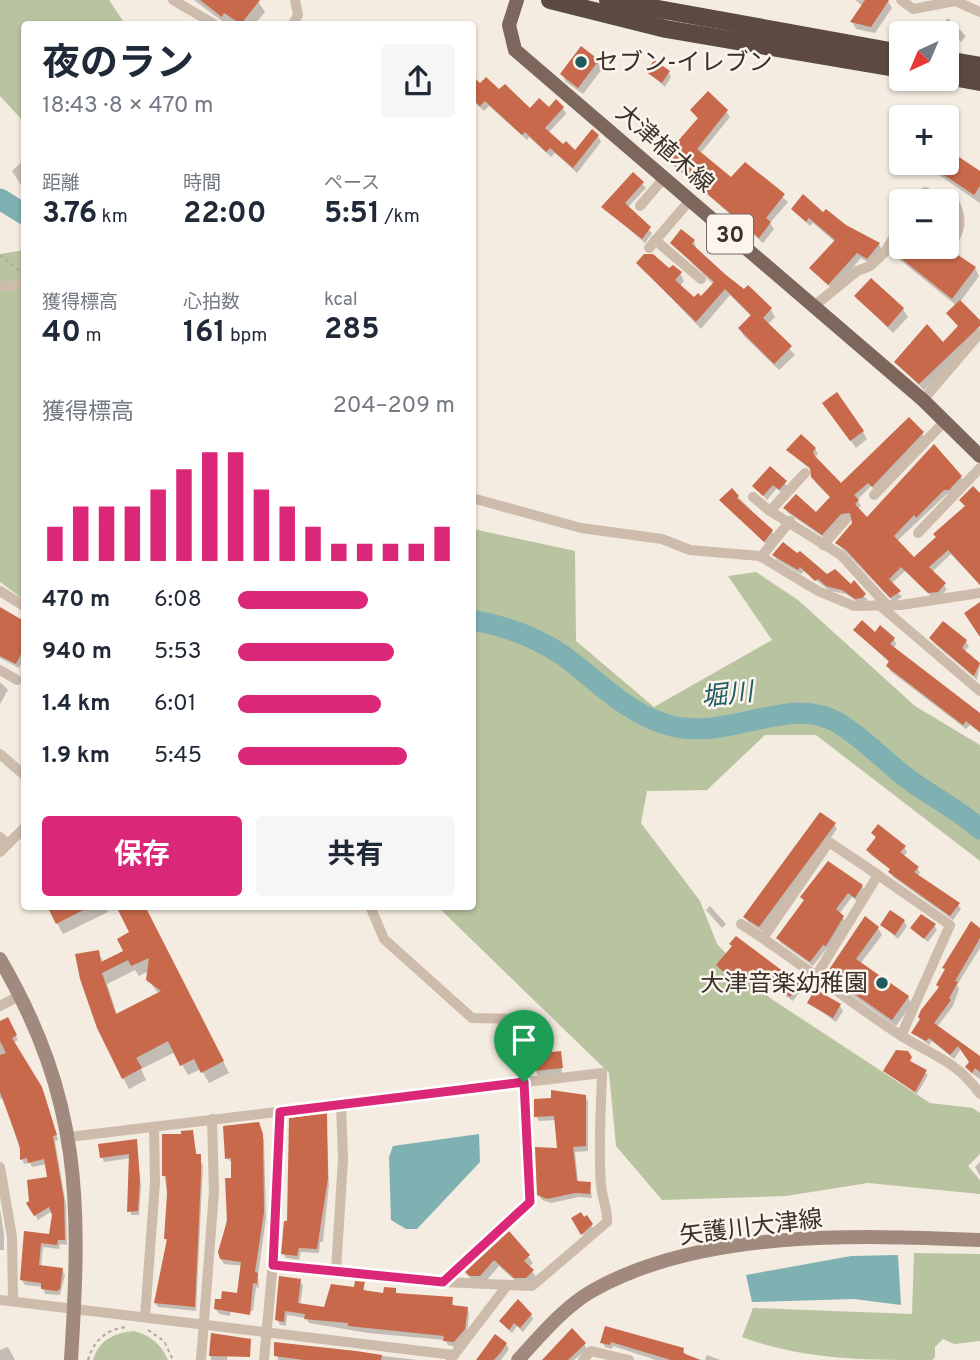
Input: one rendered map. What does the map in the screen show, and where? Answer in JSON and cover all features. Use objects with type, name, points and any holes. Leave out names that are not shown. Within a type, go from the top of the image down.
[{"type":"highway","points":[[550,0],[666,29],[889,67]]},
{"type":"highway","points":[[608,0],[649,5],[889,51]]},
{"type":"highway","points":[[959,62],[980,66]]},
{"type":"highway","points":[[959,78],[980,82]]},
{"type":"main road","name":"大津植木線","points":[[517,0],[509,25],[515,50],[923,400],[980,456]]},
{"type":"main road","points":[[0,959],[21,995],[48,1055],[69,1137],[78,1261],[71,1360]]},
{"type":"main road","name":"矢護川大津線","points":[[518,1360],[545,1330],[590,1291],[642,1268],[699,1253],[771,1243],[897,1237],[980,1240]]},
{"type":"street","points":[[173,0],[210,21]]},
{"type":"street","points":[[295,0],[298,15],[295,21]]},
{"type":"street","points":[[901,0],[913,9],[954,1],[980,12]]},
{"type":"street","points":[[640,206],[664,177]]},
{"type":"street","points":[[690,200],[652,244],[701,279]]},
{"type":"street","points":[[959,213],[959,231]]},
{"type":"street","points":[[814,306],[857,271],[870,266],[889,245]]},
{"type":"street","points":[[0,287],[21,284]]},
{"type":"street","points":[[923,400],[980,333]]},
{"type":"street","points":[[874,495],[946,421]]},
{"type":"street","points":[[918,533],[980,468]]},
{"type":"street","points":[[770,511],[805,473]]},
{"type":"street","points":[[753,497],[770,511],[841,555],[882,604],[980,691]]},
{"type":"street","points":[[476,499],[581,528],[662,539],[690,550],[761,557],[841,602],[854,606],[901,605],[980,593]]},
{"type":"street","points":[[823,545],[846,519]]},
{"type":"street","points":[[761,557],[790,521]]},
{"type":"street","points":[[0,591],[21,604]]},
{"type":"street","points":[[0,670],[17,680]]},
{"type":"street","points":[[0,754],[21,772]]},
{"type":"street","points":[[3,844],[21,830]]},
{"type":"street","points":[[763,938],[829,842],[950,925],[901,1035]]},
{"type":"street","points":[[816,975],[878,875]]},
{"type":"street","points":[[372,910],[384,939],[472,1018],[523,1019],[530,1202],[443,1282]]},
{"type":"street","points":[[741,924],[901,1035],[943,1058],[971,1079],[980,1094]]},
{"type":"street","points":[[0,1006],[21,995]]},
{"type":"street","points":[[69,1137],[602,1073],[601,1188],[609,1212],[607,1222],[532,1286],[506,1287],[443,1282],[273,1265]]},
{"type":"street","points":[[336,1271],[343,1159],[341,1104]]},
{"type":"street","points":[[264,1360],[273,1265],[280,1112]]},
{"type":"street","points":[[201,1360],[214,1192],[212,1119]]},
{"type":"street","points":[[145,1317],[155,1183],[154,1127]]},
{"type":"street","points":[[0,1167],[12,1237],[13,1301]]},
{"type":"street","points":[[0,1300],[266,1331],[452,1357],[506,1287]]},
{"type":"street","points":[[583,1360],[591,1351],[629,1360]]},
{"type":"path","points":[[0,256],[21,273]]},
{"type":"path","points":[[88,1360],[101,1336],[116,1328],[134,1326]]},
{"type":"path","points":[[142,1328],[164,1341],[173,1360]]},
{"type":"green space","points":[[0,0],[109,0],[123,21],[21,21],[21,119],[0,96]]},
{"type":"green space","points":[[21,250],[21,598],[0,582],[0,254]]},
{"type":"green space","points":[[476,530],[575,551],[576,641],[654,707],[772,640],[728,576],[756,572],[798,600],[915,706],[980,745],[980,861],[816,735],[765,735],[707,790],[647,791],[641,823],[700,901],[717,944],[770,998],[930,1103],[973,1108],[980,1113],[980,1154],[968,1166],[980,1180],[980,1194],[868,1183],[786,1196],[662,1200],[616,1146],[609,1073],[441,910],[476,910]]},
{"type":"green space","points":[[914,1253],[980,1254],[980,1341],[954,1344],[943,1339],[935,1347],[935,1357],[932,1360],[883,1360],[812,1354],[765,1345],[742,1337],[753,1308],[912,1314]]},
{"type":"green space","points":[[134,1331],[154,1341],[168,1360],[93,1360],[99,1347],[108,1339]]},
{"type":"water","points":[[479,1134],[480,1162],[417,1229],[406,1229],[391,1220],[389,1157],[393,1146]]},
{"type":"water","points":[[898,1255],[901,1305],[854,1299],[752,1302],[746,1275],[851,1256]]},
{"type":"building","points":[[200,0],[260,0],[243,21],[236,21],[224,13],[222,17]]},
{"type":"building","points":[[865,0],[889,0],[871,27],[850,22]]},
{"type":"building","points":[[581,46],[599,60],[578,88],[560,74]]},
{"type":"building","points":[[654,60],[670,71],[662,83],[646,72]]},
{"type":"building","points":[[486,77],[499,89],[505,84],[530,108],[539,98],[549,107],[556,99],[564,107],[545,128],[563,144],[566,141],[575,150],[592,129],[599,135],[573,168],[550,148],[546,152],[525,132],[522,135],[485,101],[480,106],[476,102],[476,80],[480,83]]},
{"type":"building","points":[[708,91],[728,110],[697,149],[731,177],[745,162],[785,194],[766,218],[771,222],[759,238],[664,157],[698,118],[690,110]]},
{"type":"building","points":[[959,157],[980,171],[980,186],[974,195],[944,175],[959,175]]},
{"type":"building","points":[[633,172],[644,182],[625,203],[651,227],[642,239],[601,207]]},
{"type":"building","points":[[803,194],[823,212],[826,209],[846,225],[880,243],[867,259],[857,253],[828,285],[809,268],[835,240],[809,218],[806,222],[791,209]]},
{"type":"building","points":[[681,229],[695,240],[692,244],[726,275],[744,289],[748,285],[772,308],[763,318],[792,346],[774,364],[738,328],[751,315],[725,289],[696,322],[636,263],[644,254],[653,254],[669,268],[673,265],[682,272],[675,280],[694,297],[698,293],[701,296],[714,282],[670,243]]},
{"type":"building","points":[[959,256],[976,267],[952,299],[902,259],[959,259]]},
{"type":"building","points":[[871,278],[904,308],[888,327],[854,296]]},
{"type":"building","points":[[960,300],[980,320],[980,326],[919,384],[894,362],[927,324],[943,342],[958,326],[946,313]]},
{"type":"building","points":[[837,392],[864,431],[850,441],[822,403]]},
{"type":"building","points":[[909,417],[924,432],[872,487],[868,483],[854,495],[859,500],[855,504],[867,517],[934,444],[962,476],[916,518],[914,515],[894,536],[914,557],[936,537],[933,534],[965,506],[959,500],[973,486],[980,493],[980,585],[948,550],[929,567],[946,583],[938,592],[928,593],[901,567],[889,579],[901,591],[890,598],[846,550],[835,543],[852,523],[850,513],[841,514],[822,535],[783,508],[796,494],[816,512],[830,497],[811,477],[810,468],[786,450],[801,434],[816,448],[813,452],[815,456],[841,483]]},
{"type":"building","points":[[770,466],[787,481],[779,490],[773,485],[763,496],[752,486]]},
{"type":"building","points":[[732,488],[739,496],[737,498],[773,530],[764,542],[719,500]]},
{"type":"building","points":[[783,542],[797,553],[800,551],[827,574],[835,569],[851,584],[854,580],[866,594],[855,599],[842,590],[826,586],[818,579],[815,581],[800,567],[798,570],[772,555]]},
{"type":"building","points":[[980,602],[980,637],[964,613]]},
{"type":"building","points":[[0,607],[21,619],[21,654],[16,664],[0,656]]},
{"type":"building","points":[[862,620],[875,632],[880,625],[895,638],[890,644],[980,713],[980,732],[966,721],[963,725],[886,666],[889,661],[853,630]]},
{"type":"building","points":[[943,621],[967,640],[962,648],[980,663],[974,676],[929,638]]},
{"type":"building","points":[[820,812],[836,823],[759,927],[743,917]]},
{"type":"building","points":[[878,824],[906,846],[900,852],[919,867],[914,872],[960,903],[950,916],[888,872],[890,869],[866,850],[876,837],[871,833]]},
{"type":"building","points":[[828,861],[863,885],[855,898],[848,893],[836,909],[844,916],[826,946],[823,945],[810,962],[776,938],[804,900],[800,897]]},
{"type":"building","points":[[49,910],[83,910],[56,924]]},
{"type":"building","points":[[118,910],[147,910],[224,1061],[201,1073],[194,1059],[180,1066],[168,1041],[136,1058],[142,1068],[122,1079],[97,1028],[80,979],[75,954],[99,950],[101,962],[123,951],[117,939],[129,932]],"holes":[[[149,958],[146,980],[161,991],[116,1014],[102,973],[128,960],[131,966]]]},
{"type":"building","points":[[890,910],[905,920],[895,935],[880,925]]},
{"type":"building","points":[[921,914],[936,924],[924,939],[910,928]]},
{"type":"building","points":[[865,916],[879,927],[856,959],[909,996],[892,1020],[826,974]]},
{"type":"building","points":[[971,921],[980,928],[980,938],[955,981],[958,982],[949,998],[951,1000],[934,1023],[980,1056],[980,1072],[975,1068],[972,1073],[965,1067],[969,1062],[958,1046],[950,1055],[929,1038],[926,1041],[911,1033],[920,1019],[918,1017],[921,1010],[939,987],[936,985],[945,969],[942,968]]},
{"type":"building","points":[[736,936],[800,984],[790,997],[753,969],[744,979],[734,969],[728,976],[716,965],[732,946],[729,944]]},
{"type":"building","points":[[815,989],[841,1004],[833,1018],[807,1003]]},
{"type":"building","points":[[8,1017],[17,1035],[12,1038],[42,1087],[57,1135],[53,1136],[64,1199],[65,1240],[58,1240],[57,1245],[41,1243],[39,1265],[63,1268],[60,1289],[57,1291],[41,1289],[41,1283],[20,1280],[24,1231],[49,1234],[52,1215],[49,1207],[34,1216],[26,1203],[29,1201],[27,1180],[47,1177],[44,1159],[28,1163],[27,1158],[20,1160],[20,1147],[0,1092],[0,1055],[6,1053],[0,1041],[0,1021]]},
{"type":"building","points":[[896,1050],[908,1051],[912,1057],[910,1061],[927,1070],[915,1092],[883,1071]]},
{"type":"building","points":[[561,1051],[563,1068],[534,1071],[532,1054]]},
{"type":"building","points":[[551,1090],[586,1095],[586,1146],[573,1147],[577,1181],[591,1182],[590,1194],[575,1193],[547,1199],[537,1195],[535,1147],[557,1148],[554,1116],[534,1117],[534,1099],[551,1098]]},
{"type":"building","points":[[327,1113],[328,1178],[317,1249],[299,1248],[297,1256],[281,1254],[284,1221],[287,1221],[289,1118]]},
{"type":"building","points":[[259,1122],[263,1134],[264,1212],[255,1272],[258,1273],[257,1284],[253,1283],[250,1315],[214,1309],[215,1299],[221,1299],[222,1291],[237,1293],[241,1262],[220,1259],[218,1252],[227,1221],[225,1178],[231,1178],[231,1158],[225,1159],[223,1126]]},
{"type":"building","points":[[193,1130],[196,1154],[201,1154],[195,1307],[154,1303],[167,1239],[164,1239],[167,1194],[166,1176],[162,1176],[162,1134],[181,1134],[181,1131]]},
{"type":"building","points":[[137,1139],[140,1181],[138,1211],[127,1212],[129,1154],[100,1158],[98,1144]]},
{"type":"building","points":[[581,1212],[584,1217],[587,1215],[593,1224],[581,1235],[571,1218]]},
{"type":"building","points":[[509,1231],[530,1255],[524,1261],[534,1270],[526,1278],[514,1278],[494,1260],[480,1276],[469,1276],[465,1272]]},
{"type":"building","points":[[279,1276],[301,1279],[298,1303],[324,1307],[331,1284],[354,1287],[355,1281],[365,1282],[363,1290],[383,1293],[384,1287],[396,1288],[396,1293],[453,1297],[452,1305],[468,1307],[465,1329],[454,1342],[443,1341],[444,1336],[304,1319],[305,1314],[285,1311],[284,1322],[275,1320]]},
{"type":"building","points":[[518,1299],[532,1314],[520,1328],[514,1323],[509,1330],[499,1321]]},
{"type":"building","points":[[605,1326],[684,1348],[683,1353],[700,1360],[671,1360],[611,1342],[610,1345],[600,1343]]},
{"type":"building","points":[[572,1328],[586,1343],[568,1360],[542,1360]]},
{"type":"building","points":[[211,1333],[251,1339],[250,1357],[209,1356]]},
{"type":"building","points":[[495,1334],[507,1343],[501,1352],[494,1360],[476,1360]]},
{"type":"building","points":[[274,1342],[382,1355],[381,1360],[304,1360],[274,1356]]},
{"type":"waterway","name":"堀川","points":[[0,199],[21,212]]},
{"type":"waterway","name":"堀川","points":[[476,621],[508,629],[540,642],[561,654],[634,710],[679,728],[713,728],[799,713],[830,719],[849,730],[905,777],[980,829]]},
{"type":"place","name":"セブン-イレブン","points":[[581,62]]},
{"type":"place","name":"大津音楽幼稚園","points":[[882,983]]},
{"type":"route","points":[[524,1082],[530,1202],[443,1282],[273,1265],[280,1112],[524,1082]]}]
